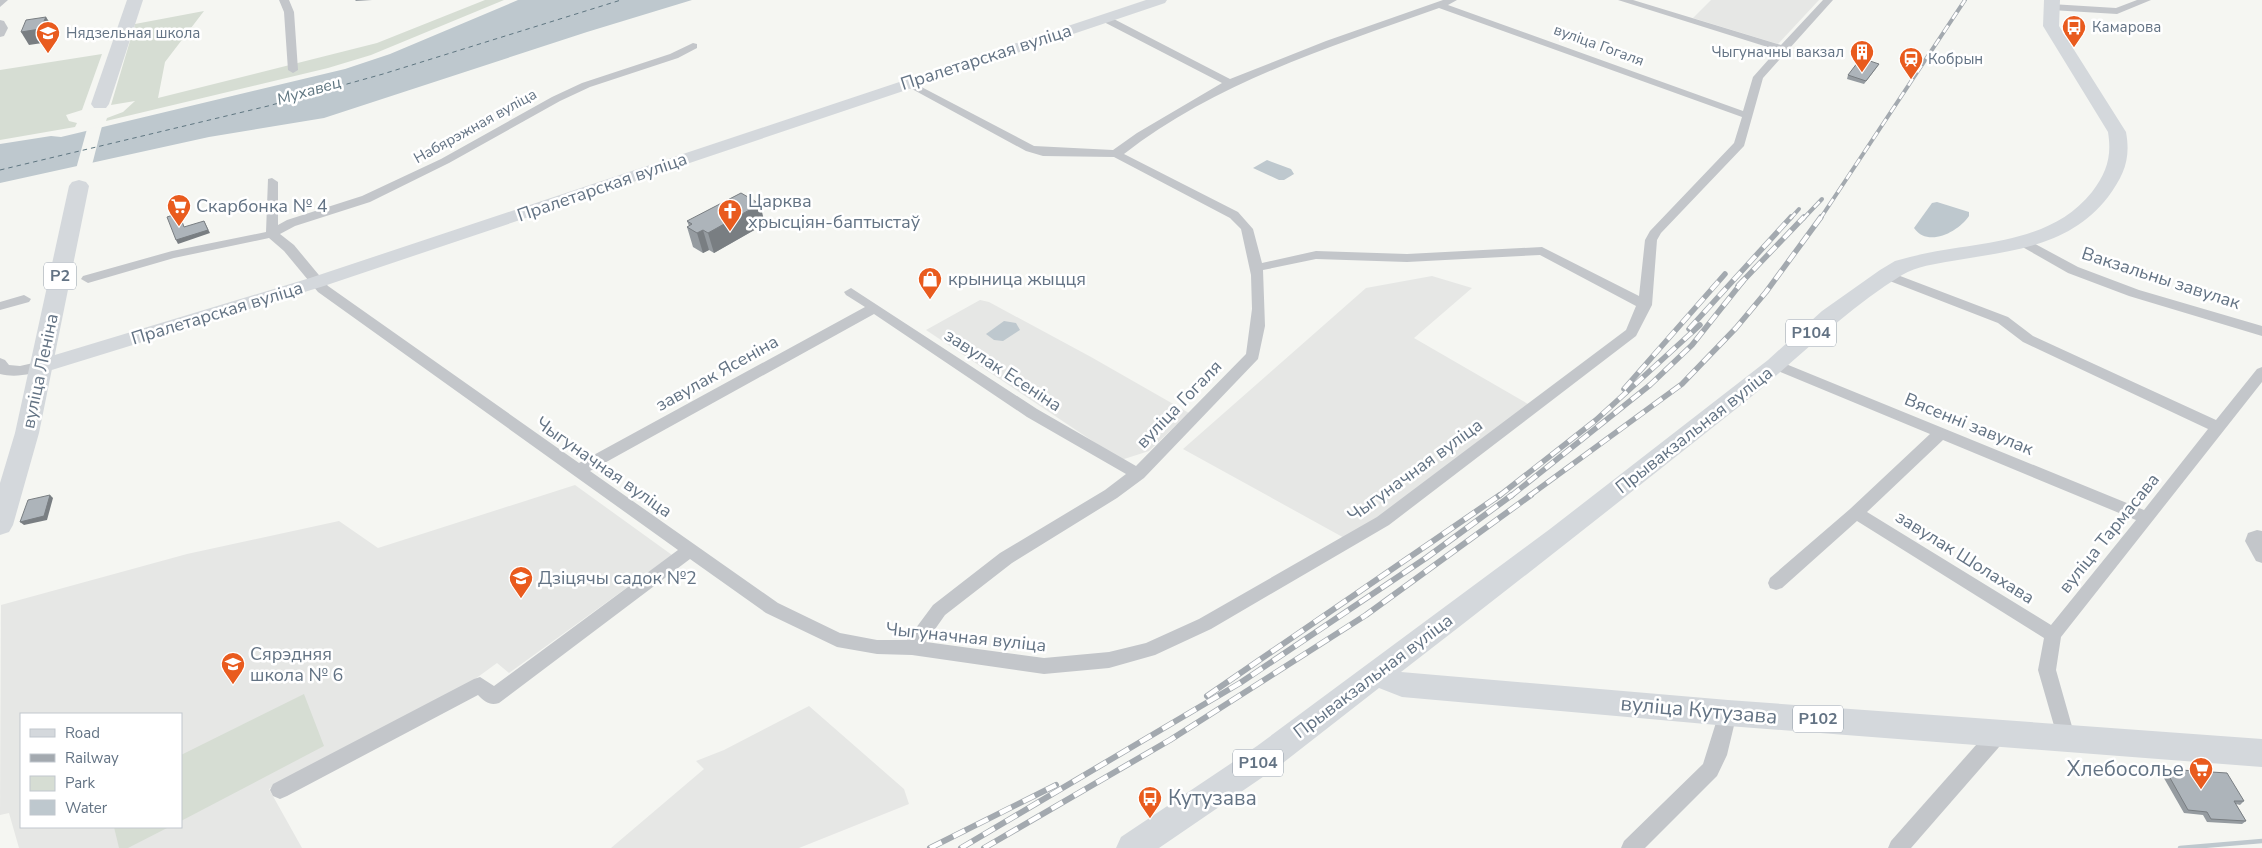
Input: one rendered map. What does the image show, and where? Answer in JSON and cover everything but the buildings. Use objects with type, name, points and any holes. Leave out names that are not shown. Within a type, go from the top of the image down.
[{"type":"main road","points":[[100,104],[135,0]]},
{"type":"main road","name":"Пралетарская вуліца","points":[[42,366],[317,282],[1160,0]]},
{"type":"main road","name":"Прывакзальная вуліца","points":[[1132,848],[1268,756],[1379,672],[1566,530],[1776,365],[1830,316],[1887,276],[1902,266],[1932,257],[2024,242],[2054,232],[2068,224],[2093,203],[2110,181],[2120,151],[2116,132],[2051,26],[2052,4]]},
{"type":"main road","name":"вуліца Леніна","points":[[2,516],[27,433],[79,186]]},
{"type":"main road","name":"вуліца Кутузава","points":[[1379,672],[1390,681],[1402,685],[1728,713],[2262,753]]},
{"type":"street","points":[[0,4],[3,0]]},
{"type":"street","points":[[284,0],[289,12],[292,70]]},
{"type":"street","name":"вуліца Гогаля","points":[[1427,0],[1748,116]]},
{"type":"street","points":[[1116,154],[1141,135],[1230,83],[1452,0]]},
{"type":"street","points":[[1623,0],[1783,48]]},
{"type":"street","name":"Чыгуначная вуліца","points":[[272,234],[289,248],[317,282],[426,364],[772,608],[837,640],[1044,666],[1109,660],[1149,650],[1205,624],[1382,521],[1632,332],[1640,320],[1645,304],[1651,240],[1656,231],[1740,144],[1758,77],[1828,0]]},
{"type":"street","points":[[2052,4],[2117,11],[2146,0]]},
{"type":"street","points":[[1104,18],[1230,83]]},
{"type":"street","points":[[0,23],[3,28],[0,34]]},
{"type":"street","name":"Набярэжная вуліца","points":[[272,234],[291,223],[366,199],[444,161],[556,99],[586,85],[674,56],[693,46]]},
{"type":"street","name":"вуліца Гогаля","points":[[906,84],[1030,149],[1043,152],[1116,154],[1234,215],[1246,228],[1256,268],[1258,335],[1253,356],[1138,474],[1111,494],[1006,558],[976,581],[939,610],[912,648]]},
{"type":"street","points":[[88,279],[172,255],[272,234],[272,182]]},
{"type":"street","name":"Вакзальны завулак","points":[[2024,242],[2073,270],[2126,289],[2262,331]]},
{"type":"street","points":[[1256,268],[1316,256],[1407,258],[1542,250],[1645,304]]},
{"type":"street","points":[[1887,276],[2003,320],[2028,339],[2218,427]]},
{"type":"street","name":"завулак Есеніна","points":[[851,292],[1032,413],[1138,474]]},
{"type":"street","points":[[0,306],[24,299]]},
{"type":"street","name":"завулак Ясеніна","points":[[577,471],[874,308]]},
{"type":"street","points":[[0,363],[4,370],[20,371],[42,366]]},
{"type":"street","name":"Вясенні завулак","points":[[1776,365],[2148,518]]},
{"type":"street","name":"вуліца Тармасава","points":[[2052,635],[2148,518],[2262,372]]},
{"type":"street","points":[[1776,583],[1856,513],[1940,433]]},
{"type":"street","name":"завулак Шолахава","points":[[1856,513],[2052,635]]},
{"type":"street","points":[[2257,536],[2254,537],[2253,541],[2262,556]]},
{"type":"street","points":[[280,790],[480,685],[493,697],[690,550]]},
{"type":"street","points":[[2052,635],[2047,670],[2066,738]]},
{"type":"street","points":[[1631,848],[1710,770],[1718,755],[1728,713]]},
{"type":"street","points":[[1898,848],[1999,732]]},
{"type":"shaded area","points":[[1711,0],[1819,0],[1778,44],[1693,18]]},
{"type":"shaded area","points":[[1432,276],[1472,288],[1414,338],[1535,408],[1348,540],[1183,449],[1366,288]]},
{"type":"shaded area","points":[[980,300],[989,302],[1091,357],[1189,413],[1149,451],[1121,460],[926,330]]},
{"type":"shaded area","name":"Сярэдняя школа № 6","points":[[575,485],[672,555],[509,673],[497,663],[460,690],[269,789],[302,848],[19,848],[9,813],[0,815],[1,605],[187,554],[339,521],[378,548]]},
{"type":"shaded area","points":[[809,706],[904,789],[909,804],[799,848],[611,848],[704,769],[696,761],[724,750]]},
{"type":"green space","points":[[485,0],[504,0],[371,55],[328,68],[106,121],[107,118],[123,112],[135,101],[111,105],[135,24],[204,11],[165,62],[158,98],[377,43]]},
{"type":"green space","points":[[102,54],[82,110],[66,115],[69,121],[77,123],[75,127],[0,140],[0,70]]},
{"type":"green space","points":[[304,694],[324,746],[182,820],[182,755]]},
{"type":"green space","points":[[114,828],[167,828],[128,848],[119,848]]},
{"type":"water","name":"Мухавец","points":[[518,0],[692,0],[587,32],[324,118],[209,137],[0,183],[0,144],[51,136],[61,137],[345,69],[390,54]]},
{"type":"water","points":[[1267,160],[1291,169],[1294,174],[1284,180],[1279,180],[1253,168]]},
{"type":"water","points":[[1937,202],[1969,212],[1969,216],[1958,227],[1943,236],[1927,237],[1920,234],[1914,228],[1932,203]]},
{"type":"water","points":[[1004,321],[1016,323],[1020,330],[1003,341],[994,340],[986,334]]},
{"type":"pier","points":[[102,126],[92,165],[76,169],[87,129]]},
{"type":"waterway","points":[[2180,848],[2262,841]]},
{"type":"ferry route","points":[[0,170],[268,106],[383,74],[621,0]]},
{"type":"railway","points":[[1820,219],[1965,0]]},
{"type":"railway","points":[[1803,219],[1822,199]]},
{"type":"railway","points":[[1790,219],[1799,209]]},
{"type":"railway","points":[[1689,329],[1791,217]]},
{"type":"railway","points":[[1738,286],[1804,217]]},
{"type":"railway","points":[[1529,496],[1682,384],[1736,328],[1766,292],[1821,217]]},
{"type":"railway","points":[[1624,389],[1725,274]]},
{"type":"railway","points":[[1511,496],[1650,385],[1692,345],[1743,281]]},
{"type":"railway","points":[[1499,496],[1596,420],[1700,325]]},
{"type":"railway","points":[[1207,696],[1500,495]]},
{"type":"railway","points":[[961,848],[1240,683],[1426,558],[1512,495]]},
{"type":"railway","points":[[984,848],[1170,740],[1366,615],[1531,495]]},
{"type":"railway","points":[[930,848],[1056,785]]},
{"type":"place","name":"Камарова","points":[[2074,48]]},
{"type":"place","name":"Нядзельная школа","points":[[48,54]]},
{"type":"place","name":"Чыгуначны вакзал","points":[[1862,73]]},
{"type":"place","name":"Кобрын","points":[[1911,80]]},
{"type":"place","name":"Скарбонка № 4","points":[[179,227]]},
{"type":"place","name":"Царква хрысціян-баптыстаў","points":[[730,232]]},
{"type":"place","name":"крыница жыцця","points":[[930,300]]},
{"type":"place","name":"Дзіцячы садок №2","points":[[521,599]]},
{"type":"place","name":"Сярэдняя школа № 6","points":[[233,685]]},
{"type":"place","name":"Хлебосолье","points":[[2201,790]]},
{"type":"place","name":"Кутузава","points":[[1150,819]]}]
